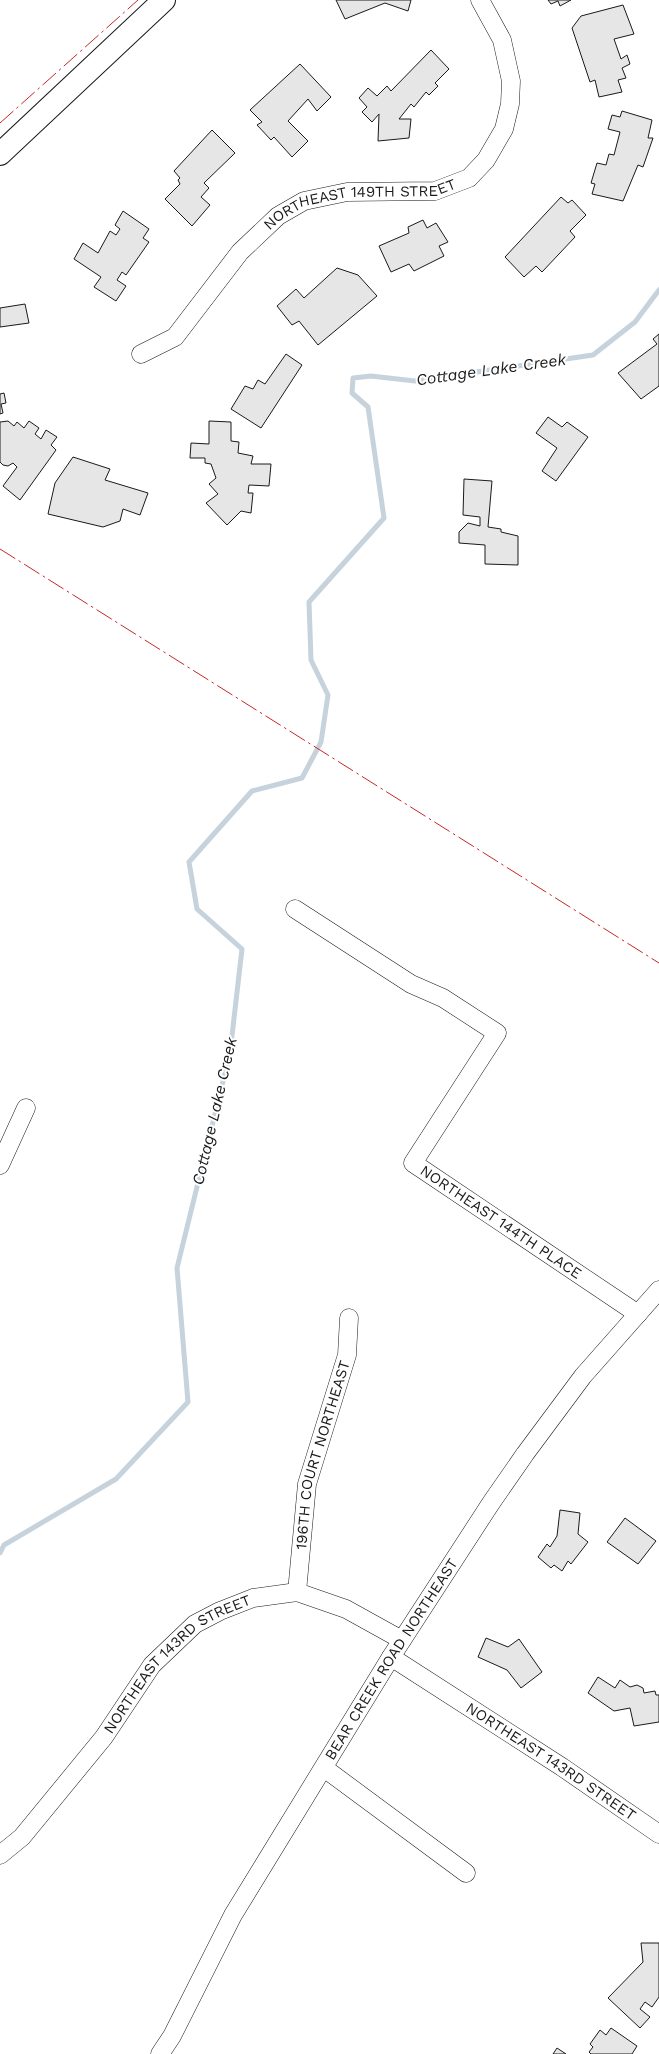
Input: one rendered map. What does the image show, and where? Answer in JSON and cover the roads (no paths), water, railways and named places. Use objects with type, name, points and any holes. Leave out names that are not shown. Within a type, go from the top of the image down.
[{"type":"main road","points":[[0,154],[164,0]]},
{"type":"street","name":"NORTHEAST 149TH STREET","points":[[141,354],[175,337],[240,252],[278,216],[304,201],[348,192],[435,191],[470,178],[486,160],[504,129],[510,104],[511,81],[502,40],[480,0]]},
{"type":"street","name":"NORTHEAST 144TH PLACE","points":[[295,910],[411,984],[443,998],[497,1033],[413,1163],[638,1314]]},
{"type":"street","points":[[0,1165],[26,1108]]},
{"type":"street","name":"BEAR CREEK ROAD NORTHEAST","points":[[160,2054],[172,2036],[233,1915],[402,1640],[525,1454],[582,1376],[659,1290]]},
{"type":"street","name":"196TH COURT NORTHEAST","points":[[297,1592],[308,1484],[347,1355],[349,1318]]},
{"type":"street","name":"NORTHEAST 143RD STREET","points":[[0,1855],[22,1837],[104,1737],[152,1665],[195,1624],[220,1611],[253,1598],[297,1592],[346,1609],[402,1640]]},
{"type":"street","name":"NORTHEAST 143RD STREET","points":[[391,1658],[562,1767],[659,1834]]},
{"type":"street","points":[[324,1768],[466,1874]]},
{"type":"waterway","name":"Cottage Lake Creek","points":[[0,1553],[4,1545],[116,1479],[188,1402],[177,1268],[230,1053],[242,949],[197,909],[189,862],[252,791],[302,778],[321,742],[328,695],[311,660],[309,602],[384,518],[368,407],[352,393],[353,378],[371,376],[415,381],[593,355],[635,322],[659,290]]}]
